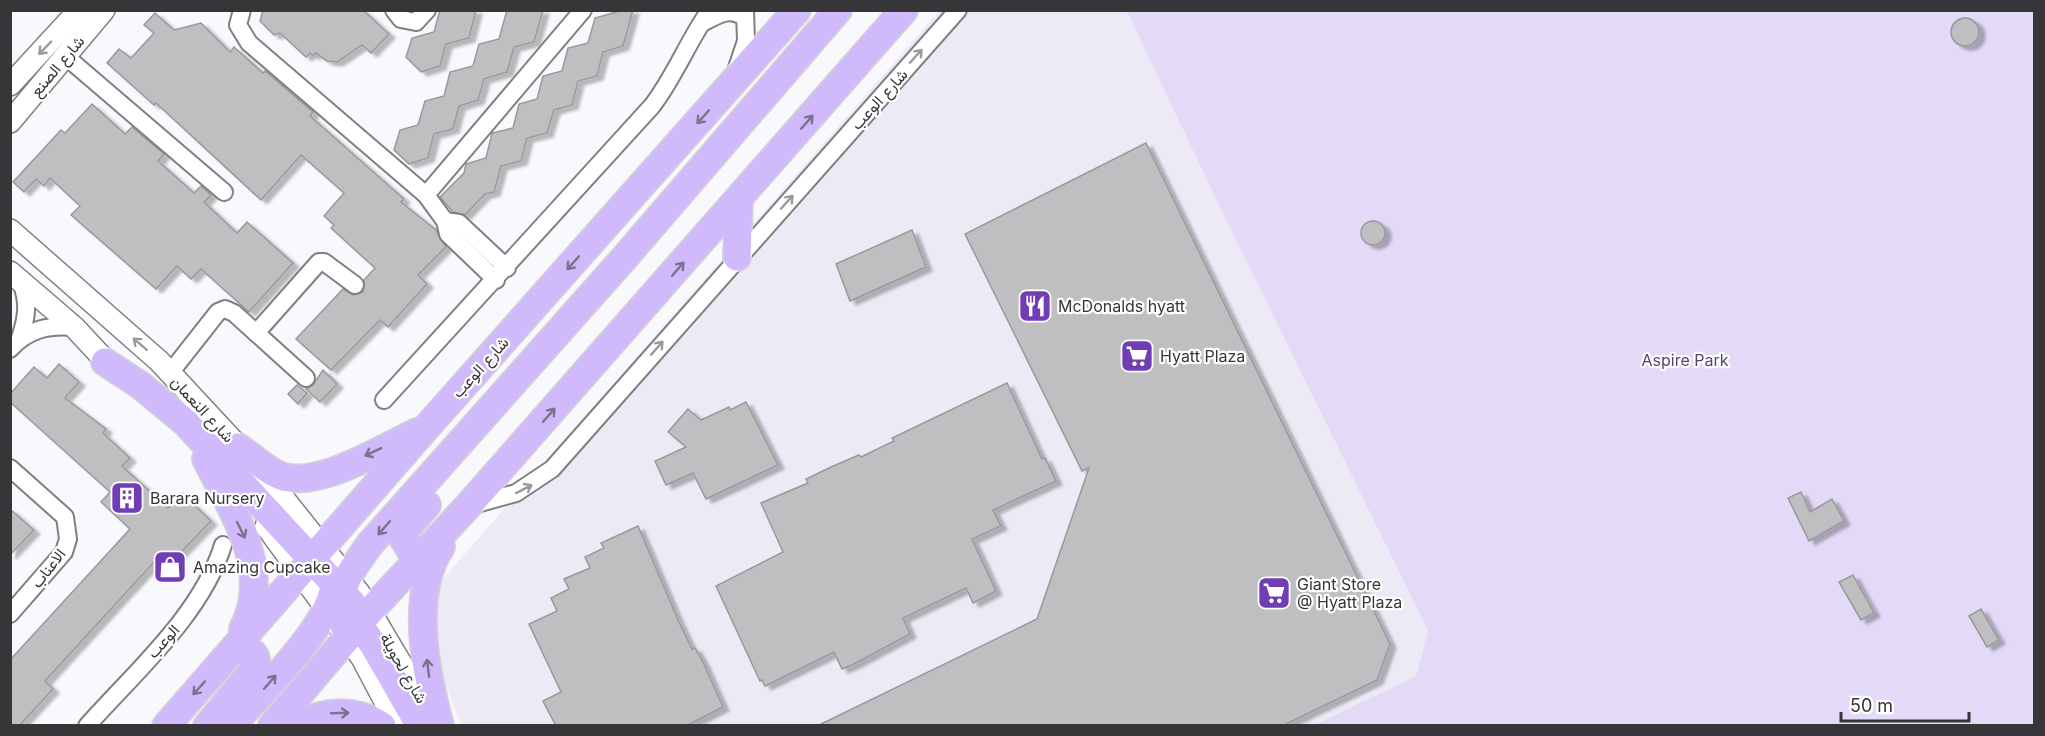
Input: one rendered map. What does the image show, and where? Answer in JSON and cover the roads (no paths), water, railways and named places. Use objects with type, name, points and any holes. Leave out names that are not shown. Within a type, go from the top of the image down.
[{"type":"main road","name":"شارع الوعب","points":[[166,726],[426,428],[797,10]]},
{"type":"main road","points":[[231,726],[309,637],[337,591],[380,532],[626,256],[838,10]]},
{"type":"main road","points":[[272,726],[359,623],[468,506],[904,10]]},
{"type":"main road","points":[[425,551],[411,551],[406,547],[404,540],[407,528],[759,127],[780,89],[787,68]]},
{"type":"main road","points":[[737,257],[739,200]]},
{"type":"main road","points":[[105,362],[140,385],[186,423],[262,502],[337,591],[356,606],[359,623],[420,726]]},
{"type":"main road","points":[[238,447],[283,476],[310,478],[329,472],[426,428]]},
{"type":"main road","points":[[206,459],[248,545],[255,573],[254,599],[249,617],[232,651]]},
{"type":"main road","points":[[439,726],[428,663],[423,615],[424,588],[431,562],[468,506]]},
{"type":"main road","points":[[207,726],[256,667],[256,656],[252,652],[242,649],[232,651]]},
{"type":"main road","points":[[297,726],[318,716],[337,713],[358,715],[382,726]]},
{"type":"street","name":"شارع الصنع","points":[[10,85],[79,10]]},
{"type":"street","name":"شارع الصنع","points":[[10,122],[64,55],[105,10]]},
{"type":"street","points":[[242,10],[238,25],[249,43],[426,195],[445,221],[448,234],[501,274]]},
{"type":"street","points":[[394,10],[401,19],[416,22],[428,10]]},
{"type":"street","points":[[426,195],[583,10]]},
{"type":"street","name":"شارع الوعب","points":[[468,506],[516,493],[552,469],[737,257],[958,10]]},
{"type":"street","points":[[384,400],[652,106],[668,84],[706,17],[733,12],[745,14],[745,50],[726,92]]},
{"type":"street","points":[[64,55],[224,192]]},
{"type":"street","name":"شارع النعمان","points":[[10,230],[170,373],[238,447],[312,559]]},
{"type":"street","points":[[256,333],[320,262],[324,262],[355,285]]},
{"type":"street","points":[[15,344],[28,313],[16,277]]},
{"type":"street","name":"شارع النعمان","points":[[16,277],[74,327],[105,362],[206,459],[256,513],[312,559]]},
{"type":"street","points":[[170,373],[218,312],[225,309],[234,313],[306,378]]},
{"type":"street","points":[[15,344],[44,327],[74,327]]},
{"type":"street","name":"الاعناب","points":[[10,468],[65,517],[68,539],[64,552],[10,614]]},
{"type":"street","name":"الوعب","points":[[87,726],[196,602],[208,584],[223,545]]},
{"type":"street","name":"شارع لحويلة","points":[[359,623],[414,689],[439,726]]},
{"type":"street","name":"شارع لحويلة","points":[[359,623],[398,726]]},
{"type":"place","name":"McDonalds hyatt","points":[[1035,306]]},
{"type":"place","name":"Hyatt Plaza","points":[[1137,356]]},
{"type":"place","name":"Barara Nursery","points":[[127,498]]},
{"type":"place","name":"Amazing Cupcake","points":[[170,567]]},
{"type":"place","name":"Giant Store @ Hyatt Plaza","points":[[1274,593]]},
{"type":"park label","name":"Aspire Park","points":[[1685,360]]}]
